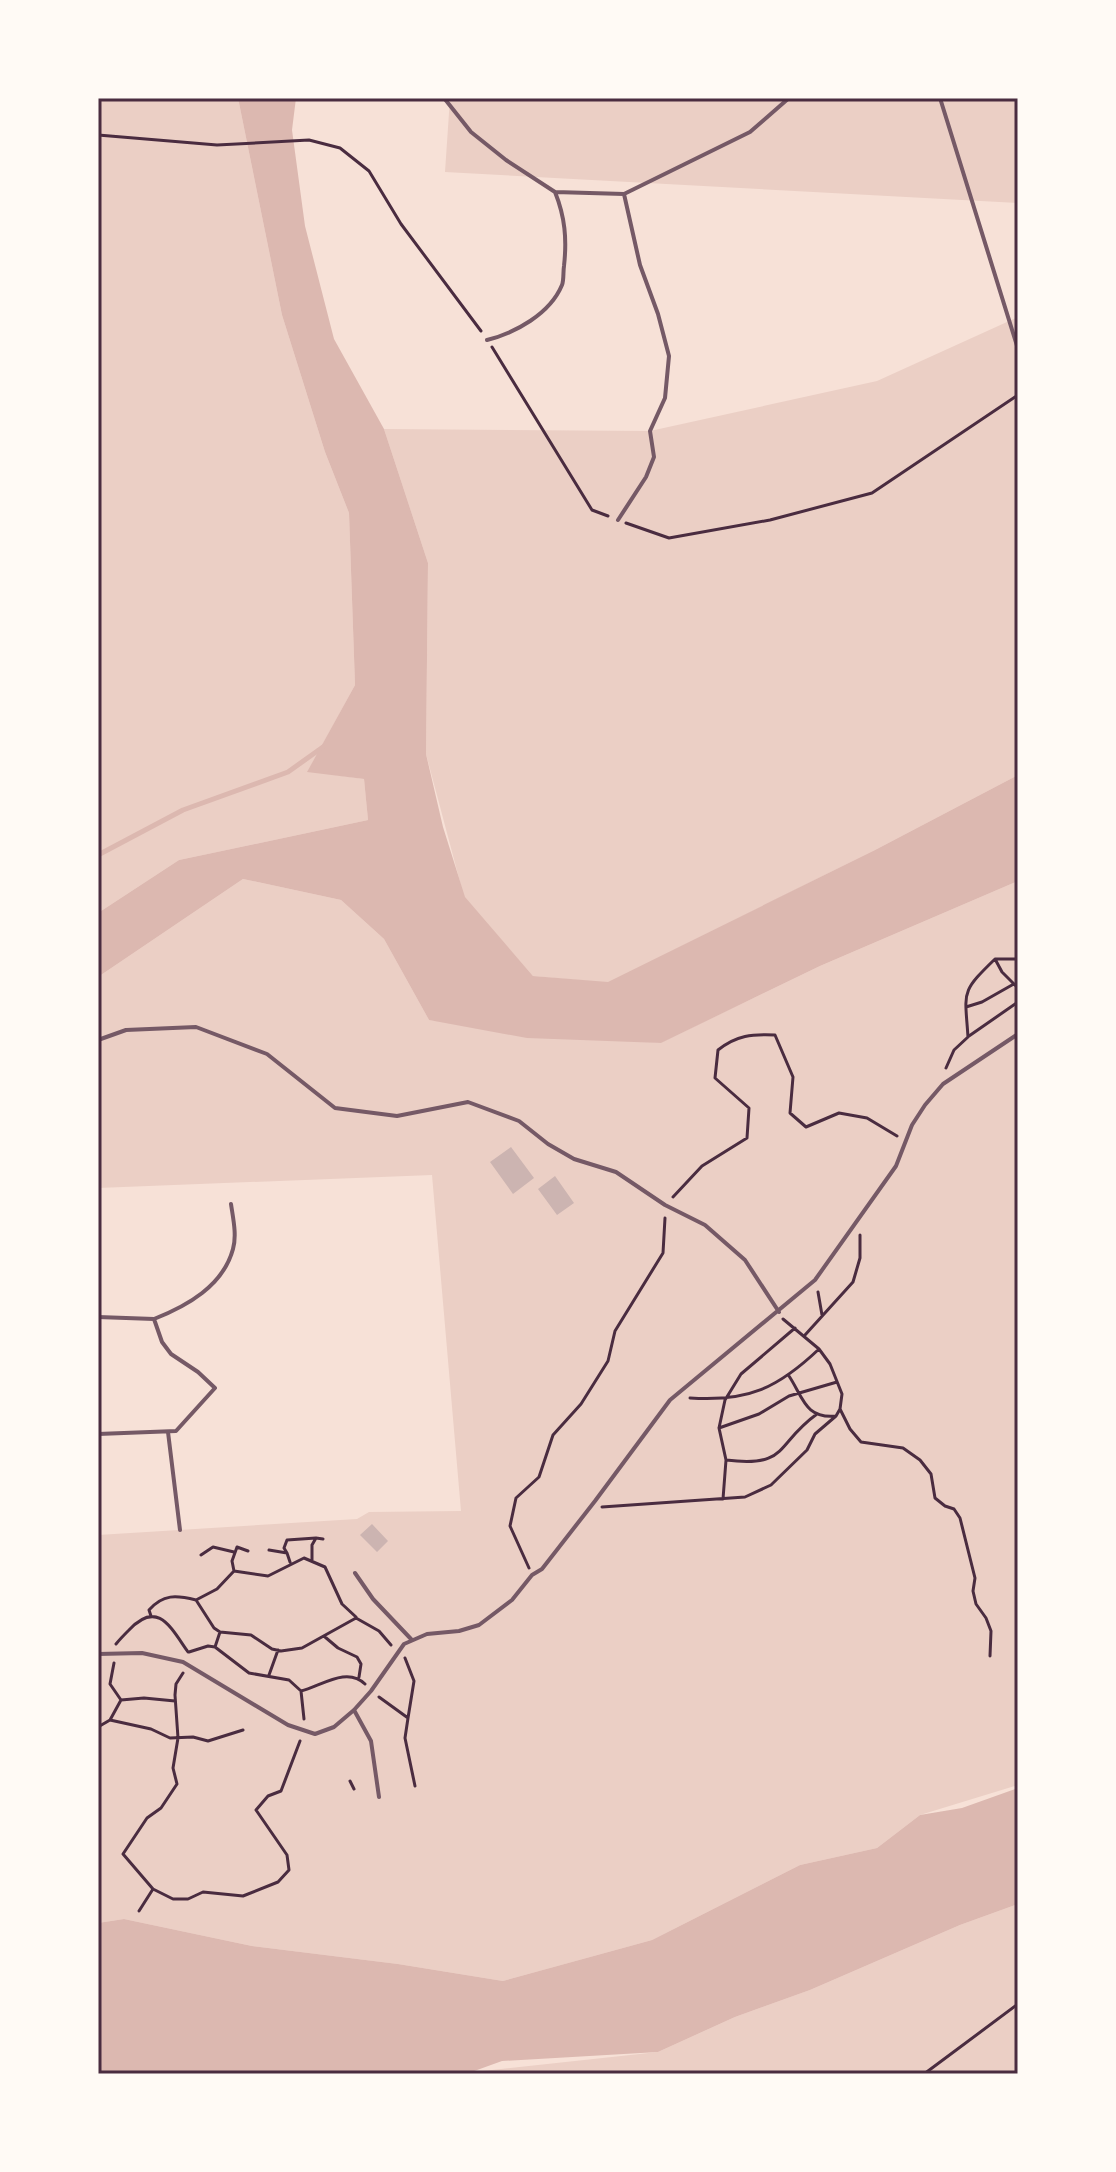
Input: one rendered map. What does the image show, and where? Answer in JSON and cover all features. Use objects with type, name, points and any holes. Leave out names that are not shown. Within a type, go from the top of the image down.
[{"type":"lane","points":[[444,98],[471,132],[506,160],[555,192],[624,194],[750,132],[789,98]]},
{"type":"lane","points":[[940,98],[1018,349]]},
{"type":"lane","points":[[487,340],[519,328],[545,309],[562,285],[567,243],[564,214],[555,192]]},
{"type":"lane","points":[[618,520],[646,477],[654,457],[650,431],[665,398],[669,356],[640,265],[624,194]]},
{"type":"lane","points":[[98,1040],[126,1030],[196,1027],[267,1054],[335,1108],[397,1116],[468,1102],[519,1121],[548,1144],[574,1159],[616,1172],[665,1205],[705,1225],[745,1260],[779,1312]]},
{"type":"lane","points":[[98,1654],[142,1653],[186,1663],[302,1731],[315,1734],[334,1727],[371,1691],[398,1651],[411,1639],[479,1625],[512,1600],[532,1575],[542,1569],[670,1400],[815,1280],[896,1166],[905,1140],[925,1105],[943,1084],[1018,1034]]},
{"type":"lane","points":[[98,1317],[154,1319],[179,1309],[204,1292],[223,1271],[234,1247],[231,1204]]},
{"type":"lane","points":[[98,1434],[176,1431],[215,1388],[171,1354],[162,1342],[154,1319]]},
{"type":"lane","points":[[168,1432],[180,1530]]},
{"type":"lane","points":[[355,1573],[373,1599],[411,1639]]},
{"type":"lane","points":[[354,1710],[371,1741],[379,1797]]},
{"type":"path","points":[[98,135],[217,145],[309,140],[340,148],[369,171],[401,224],[487,340],[592,510],[669,538],[770,520],[872,493],[1018,395]]},
{"type":"path","points":[[968,1037],[964,998],[969,987],[995,959],[1018,959]]},
{"type":"path","points":[[995,959],[1012,985],[1018,988]]},
{"type":"path","points":[[966,1007],[1012,985]]},
{"type":"path","points":[[946,1070],[954,1050],[1018,1002]]},
{"type":"path","points":[[532,1575],[510,1526],[516,1498],[539,1477],[553,1435],[581,1404],[608,1361],[615,1331],[663,1253],[665,1205],[702,1166],[747,1138],[749,1108],[715,1078],[718,1050],[733,1038],[752,1034],[775,1035],[793,1077],[790,1113],[806,1127],[839,1113],[867,1118],[905,1140]]},
{"type":"path","points":[[805,1335],[853,1282],[864,1227]]},
{"type":"path","points":[[590,1508],[745,1497],[771,1485],[807,1450],[815,1434],[836,1416],[842,1394],[830,1364],[819,1349],[784,1320],[779,1312]]},
{"type":"path","points":[[723,1499],[726,1460],[719,1428],[725,1400],[741,1374],[795,1328]]},
{"type":"path","points":[[670,1400],[725,1400],[748,1396],[789,1376],[819,1349]]},
{"type":"path","points":[[789,1376],[805,1407],[817,1414],[836,1416]]},
{"type":"path","points":[[719,1428],[759,1414],[800,1393],[837,1382]]},
{"type":"path","points":[[840,1409],[861,1442],[903,1448],[920,1460],[931,1474],[935,1498],[954,1509],[960,1518],[975,1578],[973,1591],[976,1604],[991,1631],[990,1656]]},
{"type":"path","points":[[726,1460],[752,1463],[775,1457],[801,1426],[817,1414]]},
{"type":"path","points":[[312,1560],[312,1545],[316,1538]]},
{"type":"path","points":[[290,1562],[284,1548],[287,1540],[323,1539]]},
{"type":"path","points":[[201,1555],[213,1547],[234,1552]]},
{"type":"path","points":[[151,1616],[149,1610],[163,1598],[176,1596],[196,1600],[217,1589],[234,1571],[237,1547],[248,1551]]},
{"type":"path","points":[[269,1550],[287,1553]]},
{"type":"path","points":[[234,1571],[268,1576],[300,1558],[312,1560],[325,1567],[342,1604],[356,1618],[379,1631],[398,1651],[408,1663],[414,1681],[405,1738],[415,1786]]},
{"type":"path","points":[[196,1600],[220,1632],[251,1635],[278,1650],[302,1648],[356,1618]]},
{"type":"path","points":[[116,1643],[141,1619],[151,1616],[162,1619],[188,1652],[176,1684],[178,1738],[173,1768],[177,1784],[161,1808],[147,1818],[123,1854],[153,1889],[173,1899],[188,1899],[203,1892],[236,1897],[278,1882],[289,1870],[289,1860],[256,1810],[268,1796],[281,1791],[297,1745]]},
{"type":"path","points":[[215,1647],[220,1632]]},
{"type":"path","points":[[325,1637],[338,1648],[357,1657],[361,1664],[359,1678]]},
{"type":"path","points":[[188,1652],[215,1647],[249,1673],[289,1680],[301,1691],[305,1714],[302,1731]]},
{"type":"path","points":[[269,1675],[278,1650]]},
{"type":"path","points":[[115,1660],[110,1684],[121,1700]]},
{"type":"path","points":[[301,1691],[342,1677],[359,1678],[371,1691],[408,1718]]},
{"type":"path","points":[[121,1700],[144,1698],[175,1701]]},
{"type":"path","points":[[98,1727],[110,1720],[121,1700]]},
{"type":"path","points":[[110,1720],[151,1729],[170,1738],[216,1741],[243,1730]]},
{"type":"path","points":[[350,1781],[354,1789]]},
{"type":"path","points":[[139,1911],[153,1889]]},
{"type":"path","points":[[924,2074],[1018,2004]]},
{"type":"shaded area","points":[[98,98],[238,98],[282,315],[325,452],[349,513],[355,685],[308,771],[364,779],[368,820],[179,860],[98,913]]},
{"type":"shaded area","points":[[238,98],[296,98],[292,130],[305,226],[334,339],[384,429],[428,563],[426,754],[443,827],[465,897],[533,976],[608,982],[875,850],[1018,775],[1018,881],[820,966],[661,1043],[527,1038],[429,1020],[384,939],[341,900],[243,879],[98,977],[98,913],[179,860],[368,820],[364,779],[307,772],[355,685],[349,513],[325,452],[282,315]]},
{"type":"shaded area","points":[[450,98],[1018,98],[1018,203],[445,172]]},
{"type":"shaded area","points":[[1018,317],[1018,775],[608,983],[533,976],[464,897],[426,754],[428,563],[384,429],[650,431],[877,381]]},
{"type":"shaded area","points":[[243,879],[341,900],[384,939],[429,1020],[660,1043],[820,966],[1018,881],[1018,1785],[920,1815],[877,1848],[800,1865],[652,1940],[503,1981],[252,1946],[124,1919],[98,1923],[98,1535],[357,1519],[369,1512],[461,1511],[432,1175],[98,1188],[98,977]]},
{"type":"shaded area","points":[[1018,1788],[1018,1904],[960,1925],[810,1990],[735,2017],[658,2052],[502,2061],[466,2074],[98,2074],[98,1923],[124,1919],[252,1946],[503,1981],[652,1940],[800,1865],[877,1848],[920,1815],[962,1808]]},
{"type":"shaded area","points":[[1018,1904],[1018,2074],[456,2074],[658,2052],[735,2017],[810,1990],[960,1925]]},
{"type":"building","points":[[511,1147],[534,1178],[513,1194],[490,1162]]},
{"type":"building","points":[[555,1176],[574,1203],[557,1215],[538,1189]]},
{"type":"building","points":[[372,1524],[388,1541],[377,1552],[360,1535]]},
{"type":"waterway","points":[[98,855],[183,810],[288,772],[323,747]]}]
